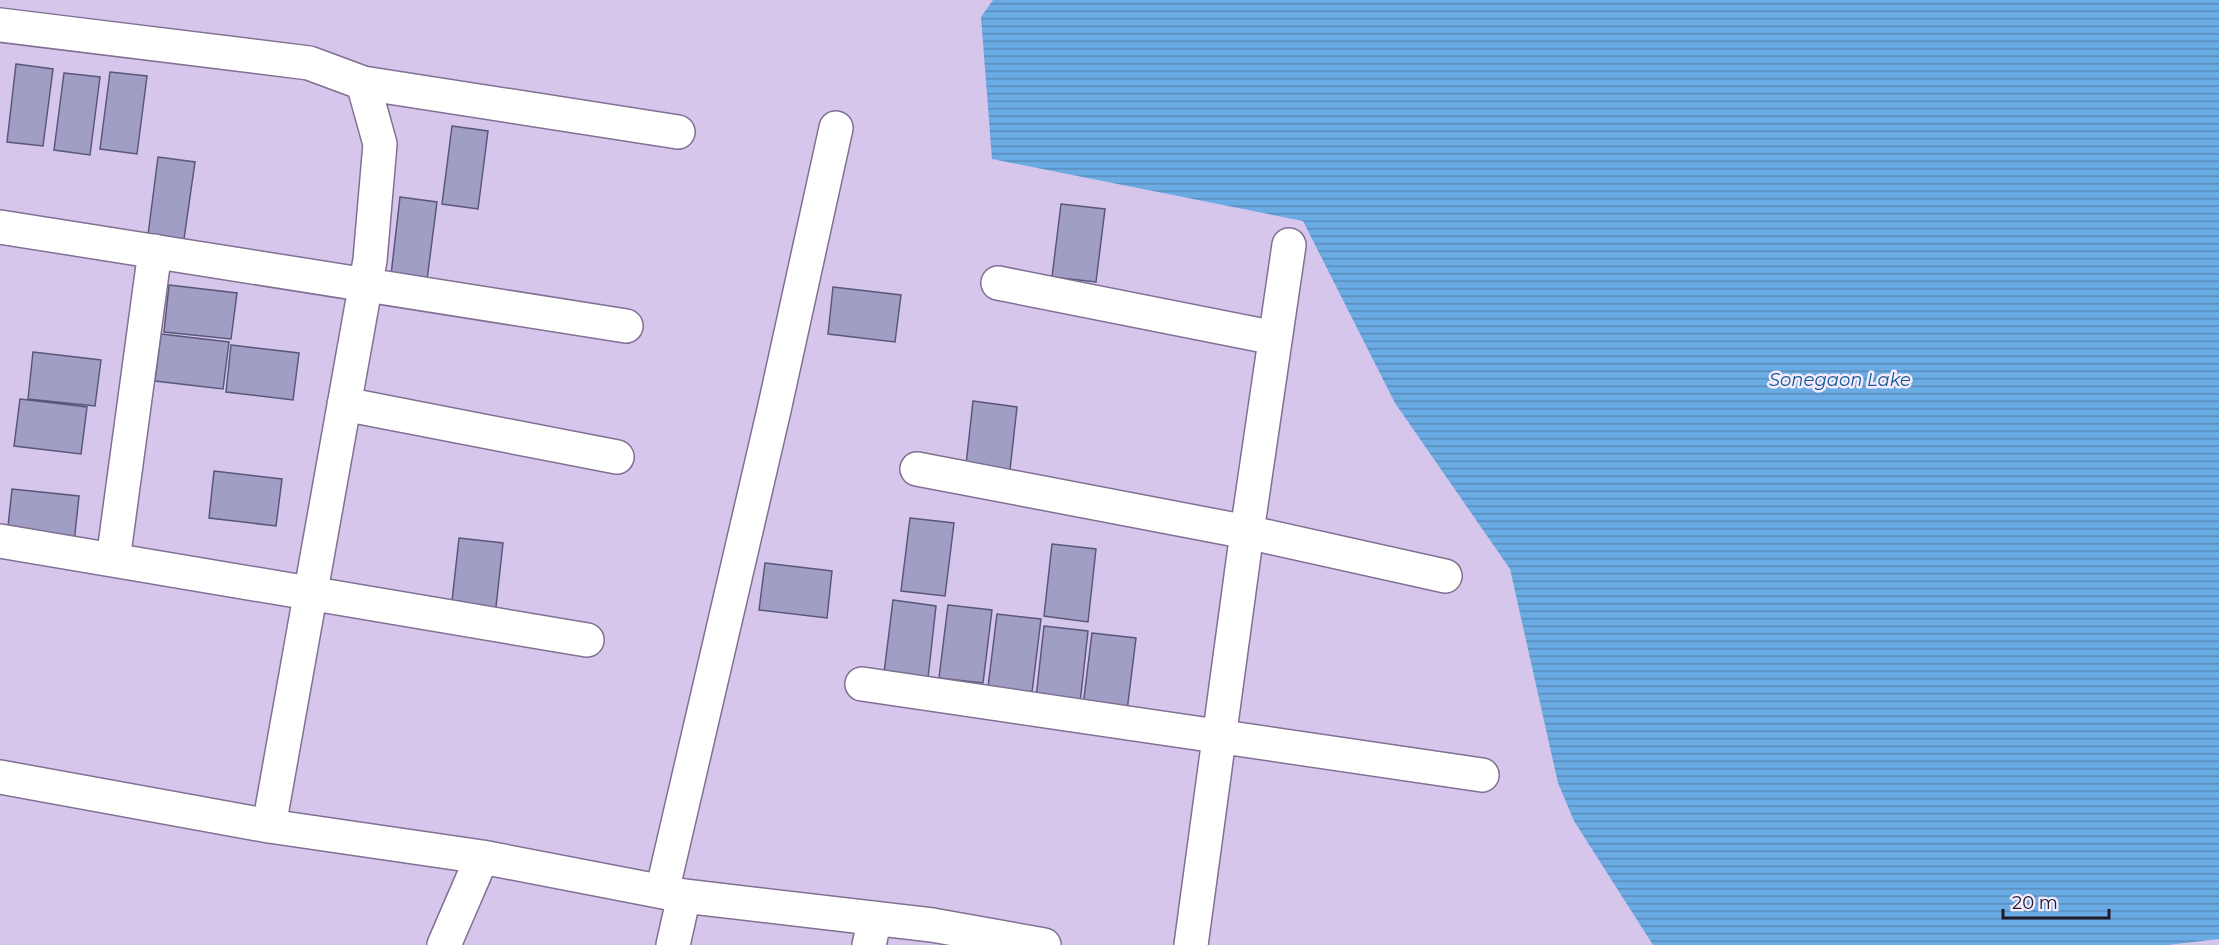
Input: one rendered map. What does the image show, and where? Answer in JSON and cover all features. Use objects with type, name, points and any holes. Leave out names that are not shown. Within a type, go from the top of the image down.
[{"type":"street","points":[[0,25],[309,63],[363,83],[678,132]]},
{"type":"street","points":[[269,826],[365,284],[380,144],[363,83]]},
{"type":"street","points":[[673,945],[673,894],[774,410],[836,128]]},
{"type":"street","points":[[0,227],[626,326]]},
{"type":"street","points":[[1191,945],[1247,532],[1289,245]]},
{"type":"street","points":[[113,560],[155,251]]},
{"type":"street","points":[[998,283],[1275,338]]},
{"type":"street","points":[[344,404],[617,457]]},
{"type":"street","points":[[917,469],[1247,532],[1445,576]]},
{"type":"street","points":[[0,541],[587,640]]},
{"type":"street","points":[[862,684],[1482,775]]},
{"type":"street","points":[[0,777],[269,826],[482,857],[872,931],[1044,945]]},
{"type":"street","points":[[444,945],[482,857]]},
{"type":"water","name":"Sonegaon Lake","points":[[993,0],[2219,0],[2219,939],[2168,945],[1653,945],[1574,821],[1558,783],[1510,569],[1395,403],[1303,221],[992,159],[981,17]]},
{"type":"building","points":[[16,64],[53,69],[43,146],[7,142]]},
{"type":"building","points":[[110,72],[147,76],[137,154],[100,149]]},
{"type":"building","points":[[64,73],[100,77],[90,155],[54,150]]},
{"type":"building","points":[[452,126],[488,131],[478,209],[442,204]]},
{"type":"building","points":[[158,157],[195,162],[184,239],[148,235]]},
{"type":"building","points":[[400,197],[437,202],[427,280],[391,275]]},
{"type":"building","points":[[1061,204],[1105,209],[1096,282],[1052,277]]},
{"type":"building","points":[[169,285],[237,293],[231,339],[164,332]]},
{"type":"building","points":[[833,287],[901,295],[895,342],[828,334]]},
{"type":"building","points":[[161,334],[229,342],[223,389],[155,381]]},
{"type":"building","points":[[231,345],[299,353],[293,400],[226,392]]},
{"type":"building","points":[[33,352],[101,360],[95,406],[28,399]]},
{"type":"building","points":[[20,399],[87,407],[81,454],[14,446]]},
{"type":"building","points":[[973,401],[1017,407],[1009,479],[965,474]]},
{"type":"building","points":[[214,471],[282,479],[276,526],[209,518]]},
{"type":"building","points":[[12,489],[79,496],[74,543],[7,536]]},
{"type":"building","points":[[910,518],[954,523],[945,596],[901,591]]},
{"type":"building","points":[[459,538],[503,543],[495,616],[451,610]]},
{"type":"building","points":[[1052,544],[1096,549],[1088,622],[1044,616]]},
{"type":"building","points":[[765,563],[832,571],[827,618],[759,610]]},
{"type":"building","points":[[893,600],[936,606],[928,678],[884,673]]},
{"type":"building","points":[[948,605],[992,610],[983,683],[939,678]]},
{"type":"building","points":[[997,614],[1041,619],[1032,692],[988,687]]},
{"type":"building","points":[[1044,626],[1088,631],[1080,703],[1036,698]]},
{"type":"building","points":[[1092,633],[1136,638],[1127,711],[1083,706]]}]
